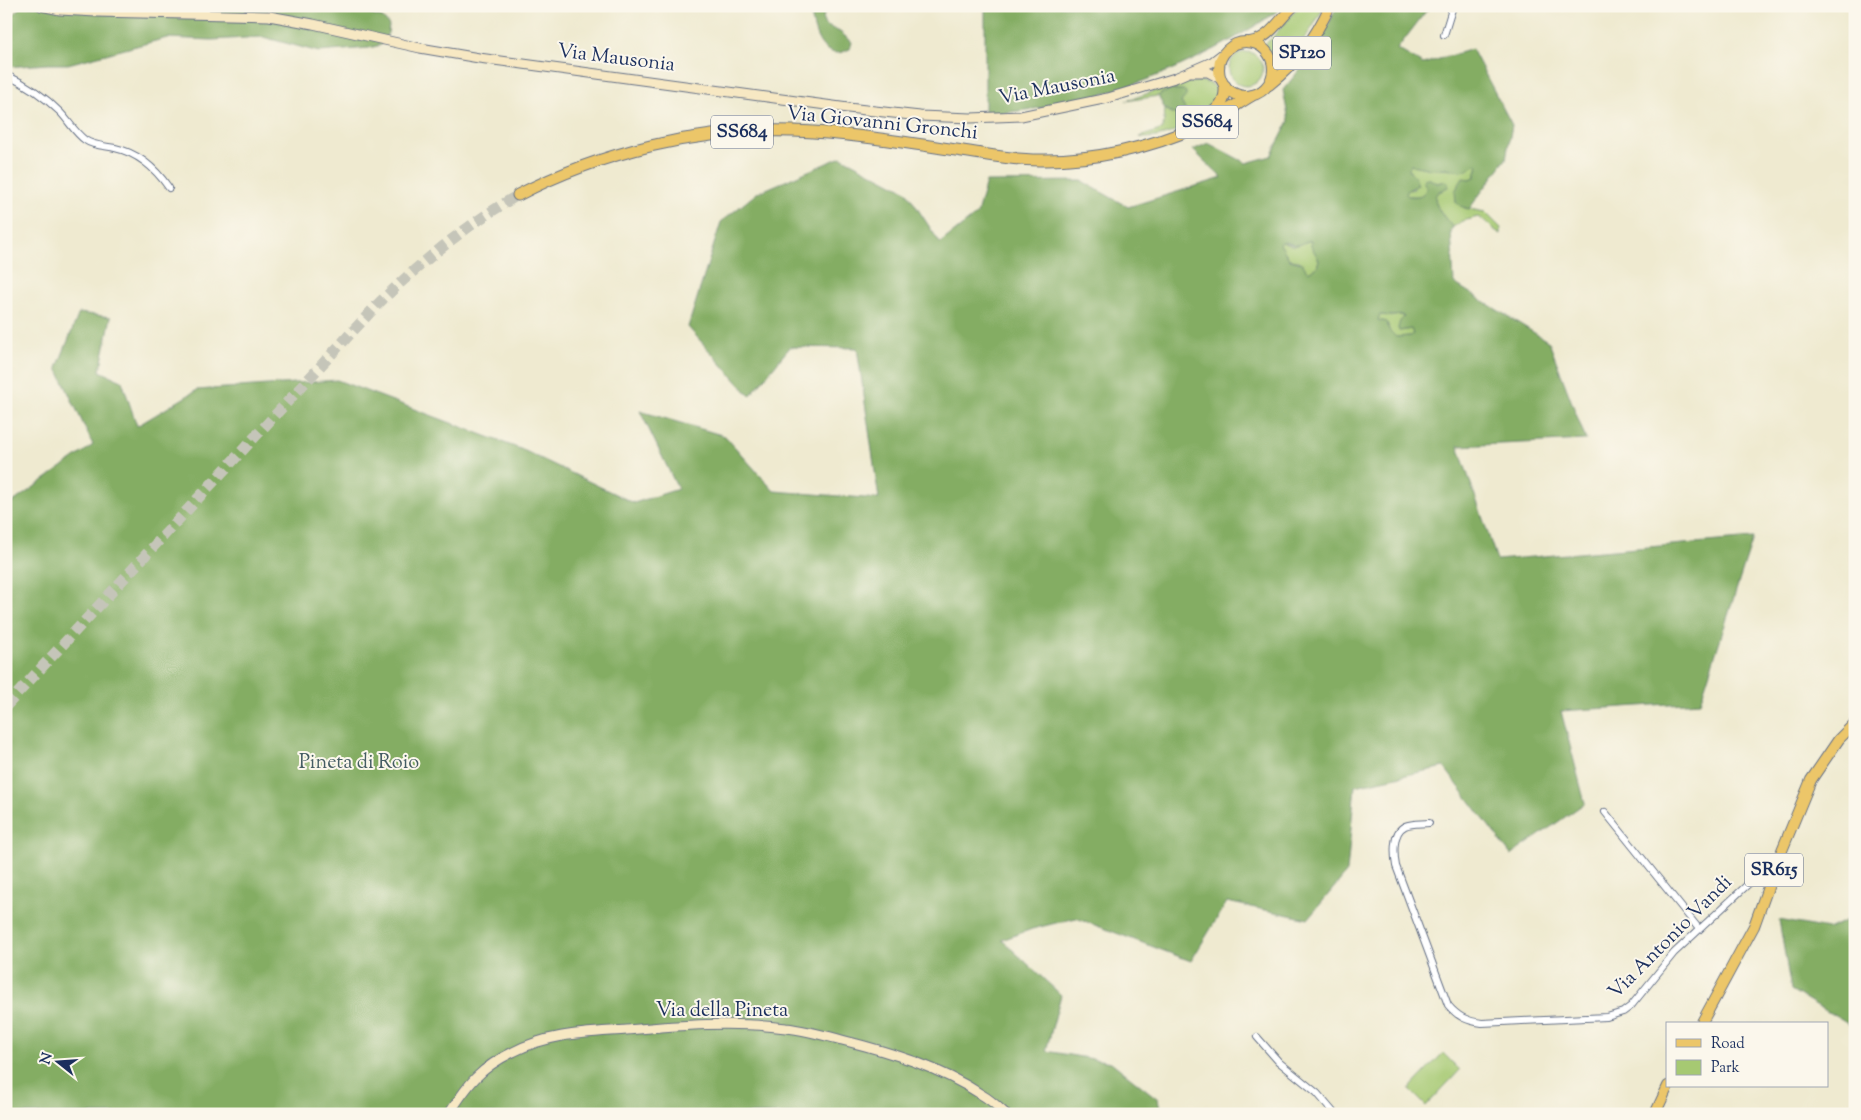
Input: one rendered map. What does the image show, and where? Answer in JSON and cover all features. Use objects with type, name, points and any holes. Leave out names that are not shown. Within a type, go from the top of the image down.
[{"type":"highway","name":"Via Giovanni Gronchi","points":[[1160,140],[1190,127],[1215,111],[1223,102],[1223,82]]},
{"type":"highway","name":"Via Giovanni Gronchi","points":[[518,195],[568,172],[616,156],[664,144],[730,133],[794,131],[854,136],[1014,159],[1066,160],[1098,155],[1160,140],[1203,124],[1251,96]]},
{"type":"main road","name":"Via Mausonia","points":[[41,6],[60,10],[104,13],[276,17],[420,48],[479,58],[848,108],[945,118],[1000,118],[1042,113],[1108,98],[1185,74],[1212,62],[1225,52]]},
{"type":"main road","name":"SP120","points":[[1248,42],[1257,41],[1267,36],[1294,6]]},
{"type":"main road","name":"SP120","points":[[1263,91],[1279,78],[1300,56],[1317,32],[1330,6]]},
{"type":"main road","points":[[1248,42],[1263,48],[1272,61],[1272,77],[1263,91],[1251,96],[1237,95],[1223,82],[1219,65],[1225,52],[1236,44],[1248,42]]},
{"type":"main road","name":"Via Mausonia","points":[[1185,74],[1203,71],[1213,74],[1223,82]]},
{"type":"main road","name":"SR615","points":[[1702,1022],[1754,926],[1774,870],[1811,780],[1839,739],[1855,723]]},
{"type":"main road","name":"Via della Pineta","points":[[449,1114],[467,1086],[485,1068],[512,1052],[535,1042],[558,1036],[692,1024],[785,1027],[867,1046],[923,1064],[949,1076],[983,1095],[1006,1114]]},
{"type":"main road","points":[[1655,1114],[1667,1088]]},
{"type":"street","points":[[1444,36],[1453,6]]},
{"type":"street","points":[[6,75],[45,98],[84,140],[93,144],[123,150],[134,155],[152,168],[169,188]]},
{"type":"street","points":[[1605,812],[1699,929]]},
{"type":"street","name":"Via Antonio Vandi","points":[[1429,823],[1412,824],[1399,830],[1395,858],[1444,995],[1454,1013],[1463,1019],[1482,1023],[1615,1015],[1631,1006],[1664,964],[1759,874],[1768,870],[1774,870]]},
{"type":"street","points":[[1257,1037],[1278,1062],[1317,1093],[1335,1114]]},
{"type":"green space","points":[[21,6],[341,6],[383,18],[389,25],[388,33],[381,45],[369,48],[319,52],[263,37],[212,40],[167,38],[68,64],[6,67],[6,16],[15,13]]},
{"type":"green space","points":[[811,6],[825,6],[823,21],[825,25],[840,32],[852,42],[850,49],[834,53],[822,45],[812,21]]},
{"type":"green space","points":[[985,6],[1285,6],[1216,48],[1180,66],[1143,81],[1105,94],[1065,103],[1026,110],[985,114]]},
{"type":"green space","points":[[1299,6],[1324,6],[1303,40],[1276,69],[1275,58],[1264,45]]},
{"type":"green space","name":"Pineta di Roio","points":[[1337,6],[1432,6],[1397,49],[1423,64],[1472,49],[1512,125],[1506,159],[1469,209],[1460,206],[1456,202],[1455,191],[1463,178],[1470,179],[1475,177],[1478,165],[1460,171],[1446,168],[1431,169],[1411,165],[1409,168],[1410,172],[1415,176],[1418,185],[1408,190],[1406,194],[1408,196],[1419,196],[1423,193],[1427,188],[1423,181],[1424,179],[1428,178],[1437,183],[1446,181],[1448,183],[1448,187],[1438,192],[1435,196],[1435,201],[1444,217],[1453,227],[1451,230],[1454,283],[1549,342],[1586,440],[1458,446],[1497,560],[1753,538],[1700,702],[1561,711],[1585,803],[1511,855],[1444,767],[1355,786],[1347,872],[1308,919],[1227,902],[1191,961],[1076,918],[1032,929],[1002,940],[1061,995],[1046,1051],[1111,1062],[1158,1099],[1161,1114],[6,1114],[6,507],[93,445],[57,368],[79,313],[111,317],[100,371],[122,381],[137,426],[197,390],[337,380],[523,450],[634,503],[678,489],[640,411],[725,436],[774,491],[879,499],[857,348],[790,347],[750,396],[688,327],[721,222],[757,193],[841,157],[906,191],[940,243],[977,214],[986,182],[1082,181],[1128,207],[1222,178],[1193,150],[1208,143],[1246,163],[1271,156],[1289,121],[1283,90],[1318,47]],"holes":[[[1311,241],[1311,246],[1319,260],[1317,267],[1308,272],[1302,263],[1290,260],[1280,244],[1282,242],[1296,245]],[[1380,315],[1402,315],[1404,317],[1400,321],[1399,331],[1411,329],[1413,334],[1411,336],[1396,337],[1389,330],[1387,322],[1378,320]]]},
{"type":"green space","points":[[1246,52],[1258,57],[1263,69],[1258,81],[1246,86],[1234,81],[1229,69],[1234,57]]},
{"type":"green space","points":[[1201,81],[1212,84],[1217,94],[1215,104],[1206,114],[1178,130],[1150,138],[1140,137],[1163,129],[1165,109],[1172,113],[1184,107],[1181,102],[1183,90],[1173,90],[1158,96],[1126,101],[1172,85]]},
{"type":"green space","points":[[1173,90],[1183,90],[1186,92],[1186,96],[1181,102],[1186,111],[1183,118],[1165,109],[1158,96]]},
{"type":"green space","points":[[1411,165],[1442,169],[1478,165],[1475,177],[1470,179],[1464,208],[1485,212],[1501,228],[1501,234],[1478,217],[1463,221],[1453,227],[1441,213],[1435,200],[1438,192],[1442,191],[1441,182],[1437,183],[1428,178],[1425,193],[1420,196],[1408,196],[1405,193],[1408,190],[1414,189],[1409,168]]},
{"type":"green space","points":[[1311,241],[1319,260],[1317,267],[1308,272],[1299,261],[1292,260],[1287,256],[1280,244],[1282,242],[1293,246]]},
{"type":"green space","points":[[1380,315],[1401,315],[1404,317],[1398,329],[1400,331],[1411,329],[1413,334],[1411,336],[1396,337],[1389,330],[1387,322],[1377,320]]},
{"type":"green space","points":[[1855,916],[1855,1028],[1791,990],[1779,920],[1828,929]]},
{"type":"green space","points":[[1443,1053],[1460,1070],[1426,1106],[1409,1089]]},
{"type":"tunnel","points":[[6,706],[377,305],[444,246],[480,219],[518,195]]}]
